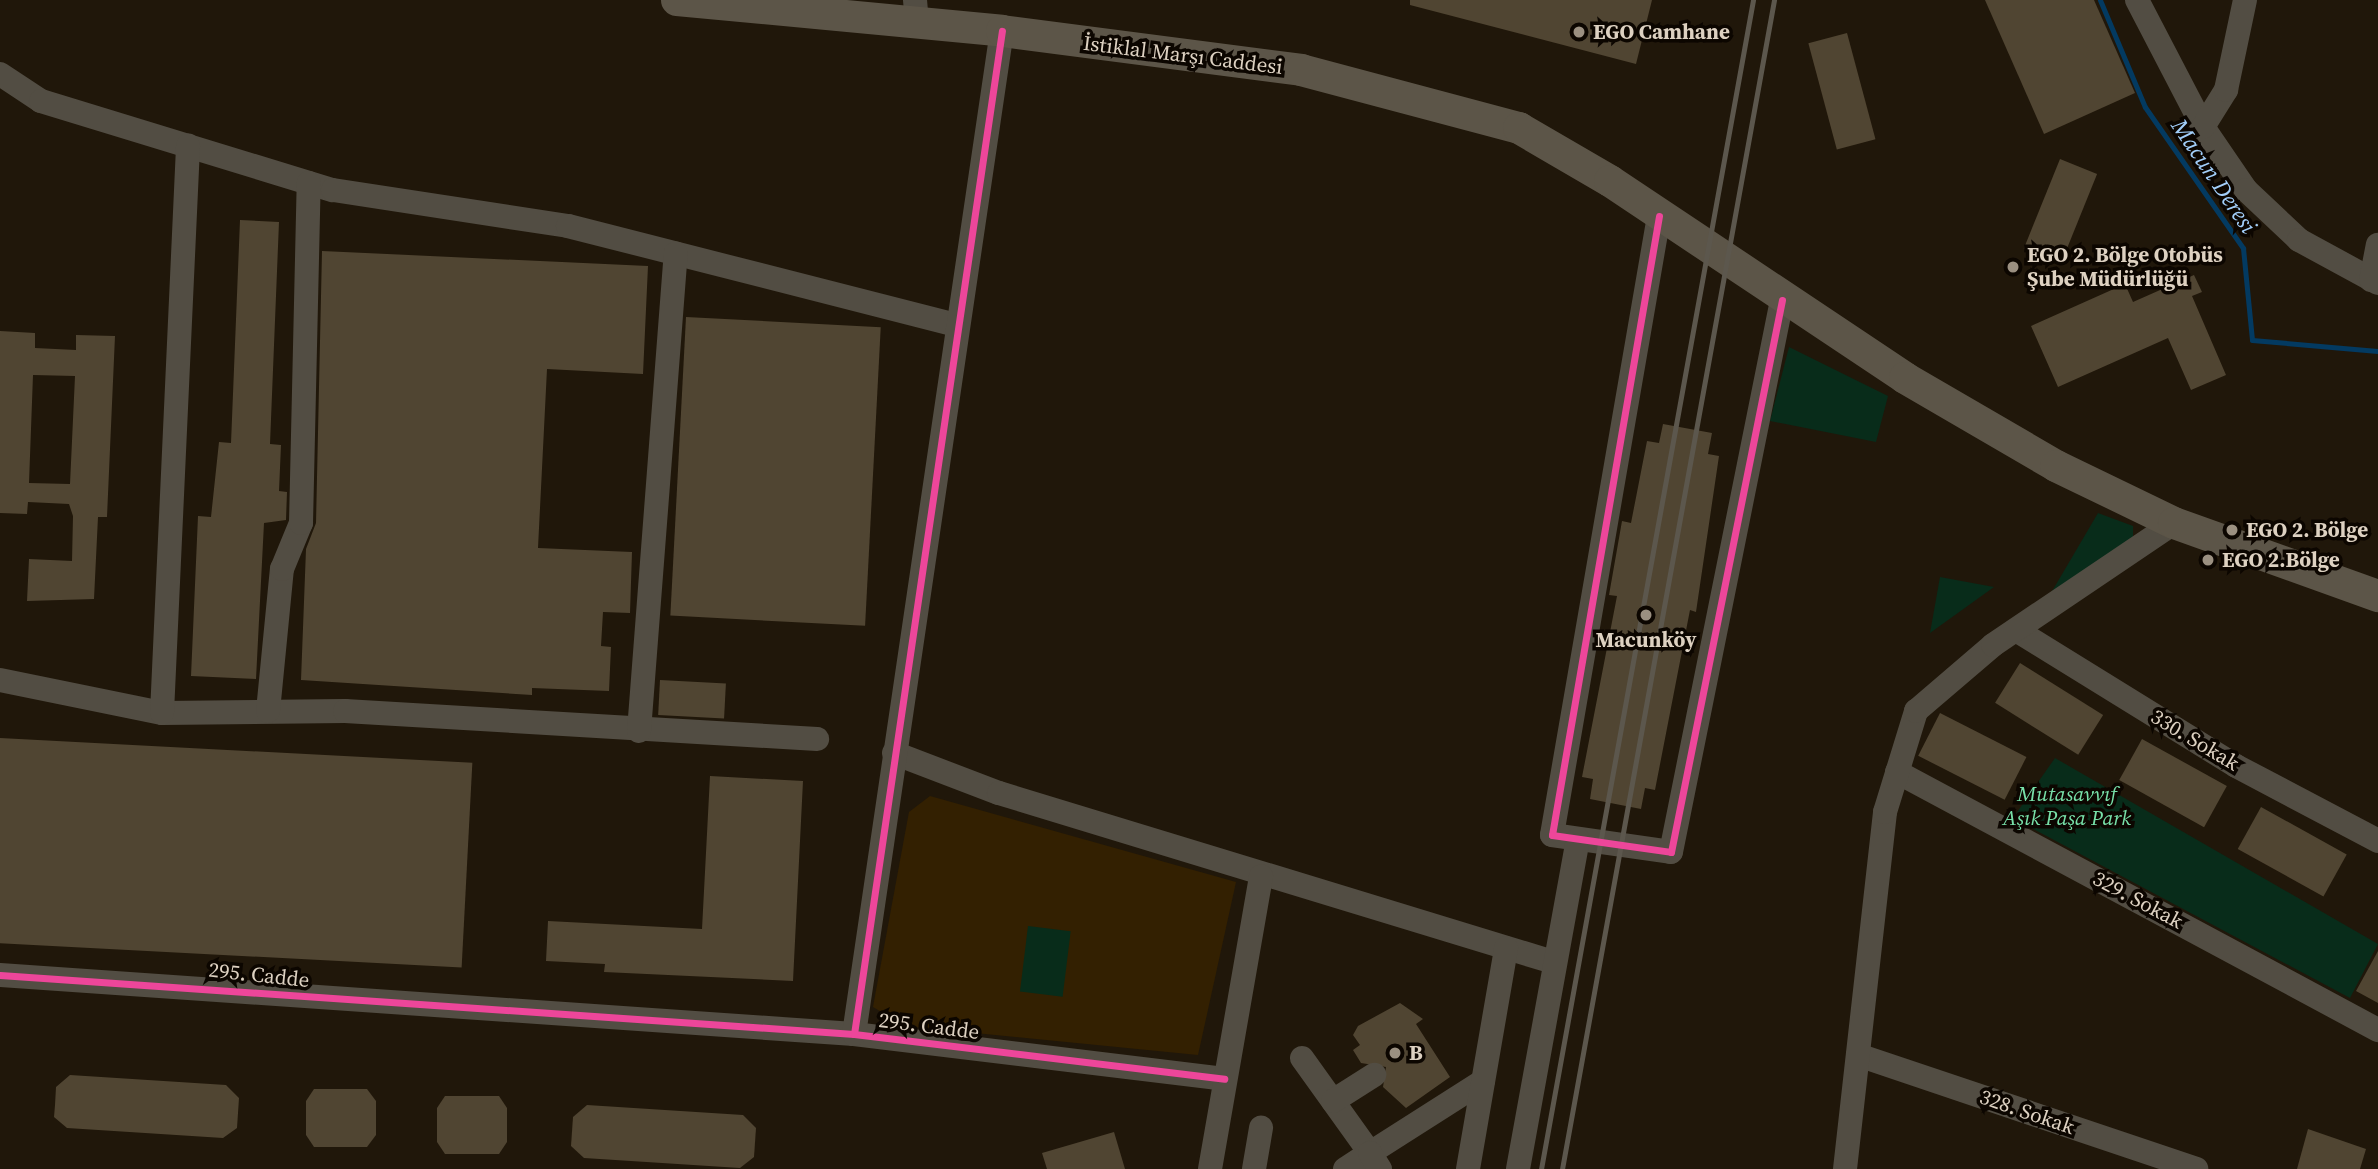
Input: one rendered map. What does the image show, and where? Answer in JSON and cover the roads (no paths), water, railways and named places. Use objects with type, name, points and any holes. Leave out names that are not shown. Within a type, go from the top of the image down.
[{"type":"main road","name":"İstiklal Marşı Caddesi","points":[[677,0],[916,11],[1002,31],[1301,70],[1519,128],[1976,422],[2174,523],[2378,596]]},
{"type":"street","points":[[2137,0],[2203,127],[2246,190],[2280,225],[2375,281],[2378,245]]},
{"type":"street","points":[[2203,127],[2226,90],[2245,0]]},
{"type":"street","points":[[854,1034],[1002,31]]},
{"type":"street","points":[[0,74],[41,101],[309,183],[568,226],[957,325]]},
{"type":"street","points":[[162,713],[188,146]]},
{"type":"street","points":[[268,712],[282,569],[301,523],[309,183]]},
{"type":"street","points":[[1659,216],[1552,835],[1671,852],[1783,300]]},
{"type":"street","points":[[639,731],[676,253]]},
{"type":"street","points":[[1845,1169],[1885,812],[1916,711],[2016,630],[2174,523]]},
{"type":"street","name":"330. Sokak","points":[[2016,630],[2236,766],[2378,841]]},
{"type":"street","points":[[0,680],[162,713],[268,712],[817,739]]},
{"type":"street","points":[[894,753],[1261,876],[1553,962]]},
{"type":"street","name":"329. Sokak","points":[[1897,772],[2378,1030]]},
{"type":"street","points":[[1518,1169],[1553,962],[1578,839]]},
{"type":"street","points":[[1210,1169],[1261,876]]},
{"type":"street","points":[[1468,1169],[1506,948]]},
{"type":"street","name":"295. Cadde","points":[[0,975],[166,982],[775,1033],[854,1034],[1224,1079]]},
{"type":"street","name":"328. Sokak","points":[[1858,1055],[2196,1169]]},
{"type":"street","points":[[1302,1058],[1375,1161]]},
{"type":"street","points":[[1333,1101],[1374,1075]]},
{"type":"street","points":[[1345,1169],[1375,1161],[1483,1081]]},
{"type":"street","points":[[1254,1169],[1261,1128]]},
{"type":"waterway","name":"Macun Deresi","points":[[2100,0],[2145,107],[2243,248],[2252,340],[2378,351]]},
{"type":"railway","points":[[1541,1169],[1753,0]]},
{"type":"railway","points":[[1562,1169],[1774,0]]},
{"type":"place","name":"EGO Camhane","points":[[1579,32]]},
{"type":"place","name":"EGO 2. Bölge Otobüs Şube Müdürlüğü","points":[[2013,267]]},
{"type":"place","name":"EGO 2. Bölge","points":[[2232,530]]},
{"type":"place","name":"EGO 2.Bölge","points":[[2208,560]]},
{"type":"place","name":"Macunköy","points":[[1646,615]]},
{"type":"place","name":"B","points":[[1395,1053]]},
{"type":"park label","name":"Mutasavvıf Aşık Paşa Park","points":[[2067,806]]}]
